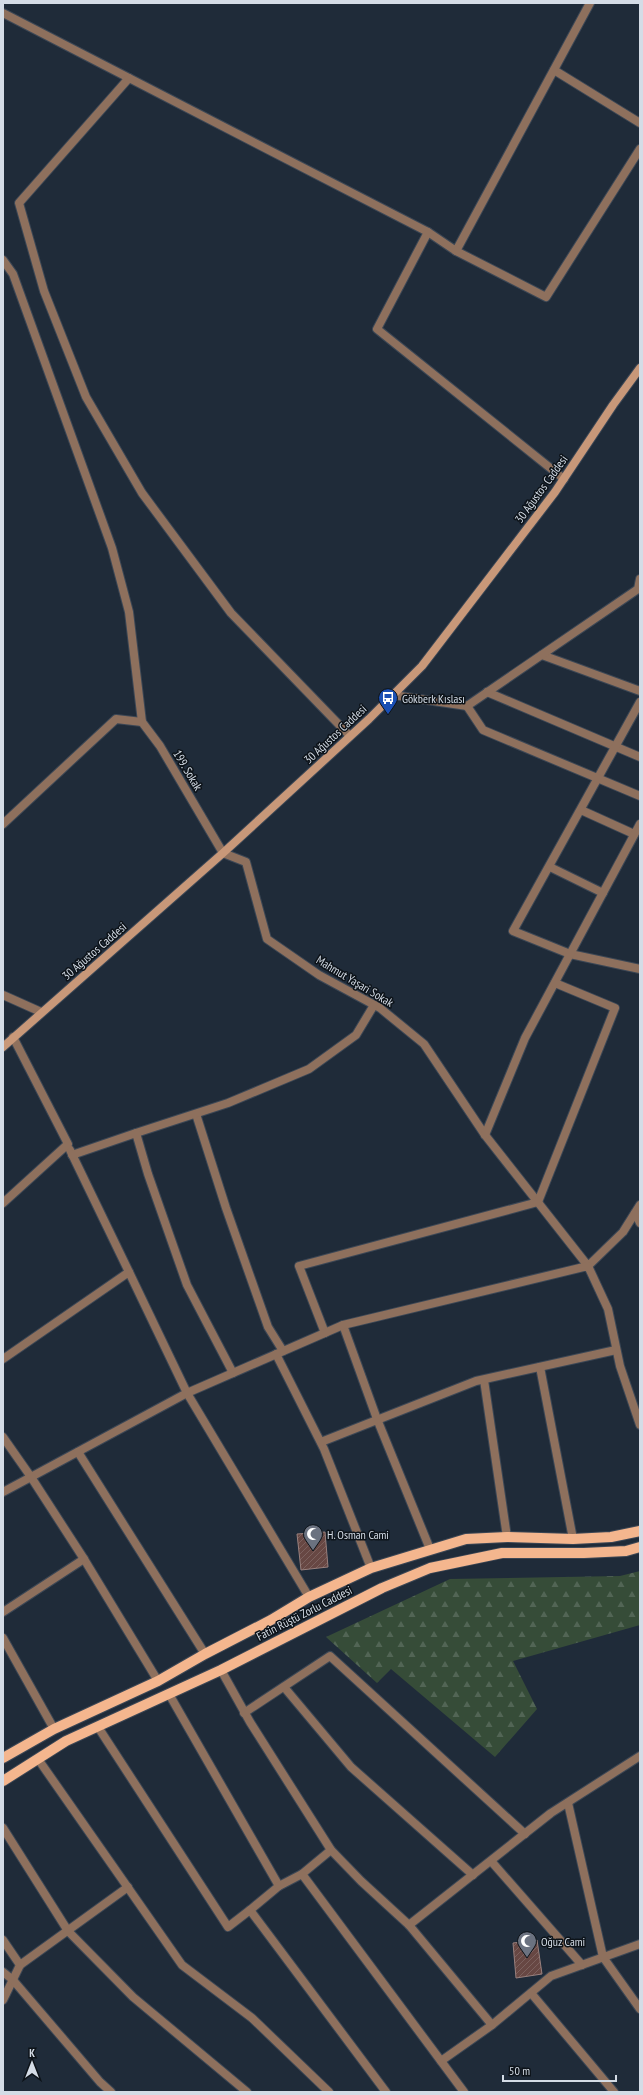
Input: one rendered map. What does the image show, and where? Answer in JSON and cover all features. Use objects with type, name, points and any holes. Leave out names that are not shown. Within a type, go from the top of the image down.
[{"type":"main road","name":"30 Ağustos Caddesi","points":[[3,1047],[13,1036],[223,853],[350,736],[422,666],[564,479],[613,405],[640,368]]},
{"type":"main road","name":"Fatin Rüştü Zorlu Caddesi","points":[[3,1758],[54,1729],[158,1681],[205,1654],[271,1620],[309,1597],[372,1568],[466,1539],[507,1537],[573,1539],[611,1537],[640,1531]]},
{"type":"main road","name":"Fatin Rüştü Zorlu Caddesi","points":[[3,1781],[66,1741],[221,1670],[382,1588],[430,1568],[502,1553],[584,1553],[626,1551],[640,1547]]},
{"type":"street","points":[[456,251],[590,3]]},
{"type":"street","points":[[3,13],[428,232],[456,251],[546,297],[640,149]]},
{"type":"street","points":[[554,70],[640,123]]},
{"type":"street","points":[[129,78],[20,203],[44,291],[86,397],[142,493],[231,613],[350,736]]},
{"type":"street","points":[[428,232],[377,329],[564,479]]},
{"type":"street","points":[[3,260],[13,274],[112,548],[129,612],[142,722],[116,719],[3,824]]},
{"type":"street","points":[[393,695],[467,706],[638,589],[640,579]]},
{"type":"street","points":[[542,655],[640,691]]},
{"type":"street","points":[[487,692],[640,757]]},
{"type":"street","points":[[640,702],[550,867],[513,931],[570,954],[640,969]]},
{"type":"street","points":[[467,706],[483,730],[640,796]]},
{"type":"street","name":"199. Sokak","points":[[142,722],[160,746],[223,853]]},
{"type":"street","points":[[581,810],[634,834]]},
{"type":"street","points":[[485,1135],[525,1038],[640,824]]},
{"type":"street","name":"Mahmut Yaşari Sokak","points":[[223,853],[246,862],[267,939],[320,975],[374,1005],[424,1044],[485,1135],[588,1266],[608,1309],[620,1366],[640,1425]]},
{"type":"street","points":[[550,867],[603,893]]},
{"type":"street","points":[[325,1333],[299,1266],[538,1202],[615,1008],[555,983]]},
{"type":"street","points":[[3,995],[41,1012]]},
{"type":"street","points":[[72,1155],[228,1103],[309,1069],[356,1035],[374,1005]]},
{"type":"street","points":[[13,1036],[68,1144],[187,1393],[309,1597]]},
{"type":"street","points":[[196,1114],[226,1208],[268,1327],[321,1442],[372,1568]]},
{"type":"street","points":[[136,1133],[148,1174],[187,1285],[234,1373]]},
{"type":"street","points":[[3,1203],[68,1144]]},
{"type":"street","points":[[3,1492],[187,1393],[343,1325],[588,1266],[623,1232],[640,1205]]},
{"type":"street","points":[[635,1213],[640,1222]]},
{"type":"street","points":[[3,1359],[129,1272]]},
{"type":"street","points":[[343,1325],[377,1419],[430,1549]]},
{"type":"street","points":[[321,1442],[377,1419],[484,1380],[616,1350]]},
{"type":"street","points":[[540,1367],[573,1539]]},
{"type":"street","points":[[484,1380],[507,1537]]},
{"type":"street","points":[[3,1437],[31,1477],[84,1559],[158,1681]]},
{"type":"street","points":[[78,1452],[205,1654]]},
{"type":"street","points":[[3,1612],[84,1559]]},
{"type":"street","points":[[3,1638],[54,1729]]},
{"type":"street","points":[[244,1713],[330,1656],[525,1834]]},
{"type":"street","points":[[221,1670],[244,1713],[331,1850],[361,1881],[409,1925],[492,2025]]},
{"type":"street","points":[[284,1686],[351,1767],[473,1875]]},
{"type":"street","points":[[168,1694],[279,1886]]},
{"type":"street","points":[[98,1727],[228,1927],[279,1886],[302,1874],[331,1850]]},
{"type":"street","points":[[409,1925],[525,1834],[568,1803],[640,1756]]},
{"type":"street","points":[[38,1759],[182,1965],[252,2018],[329,2092]]},
{"type":"street","points":[[568,1803],[603,1957],[640,2009]]},
{"type":"street","points":[[3,1828],[68,1931],[133,1997],[245,2091]]},
{"type":"street","points":[[491,1861],[582,1965]]},
{"type":"street","points":[[302,1874],[464,2092]]},
{"type":"street","points":[[3,2000],[20,1965],[128,1887]]},
{"type":"street","points":[[250,1910],[386,2092]]},
{"type":"street","points":[[3,1940],[20,1965]]},
{"type":"street","points":[[441,2061],[492,2025],[551,1976],[640,1944]]},
{"type":"street","points":[[3,1972],[13,1980],[100,2082],[111,2092]]},
{"type":"street","points":[[531,1993],[614,2092]]},
{"type":"green space","points":[[640,1571],[640,1625],[513,1661],[537,1709],[495,1757],[391,1669],[377,1683],[326,1637],[450,1579],[620,1576]]},
{"type":"building","name":"H. Osman Cami","points":[[325,1532],[328,1567],[301,1570],[297,1534]]},
{"type":"building","name":"Oğuz Cami","points":[[537,1940],[542,1974],[516,1978],[513,1943]]},
{"type":"place","name":"Gökberk Kıslası","points":[[388,715]]},
{"type":"place","name":"H. Osman Cami","points":[[313,1551]]},
{"type":"place","name":"Oğuz Cami","points":[[527,1958]]}]
